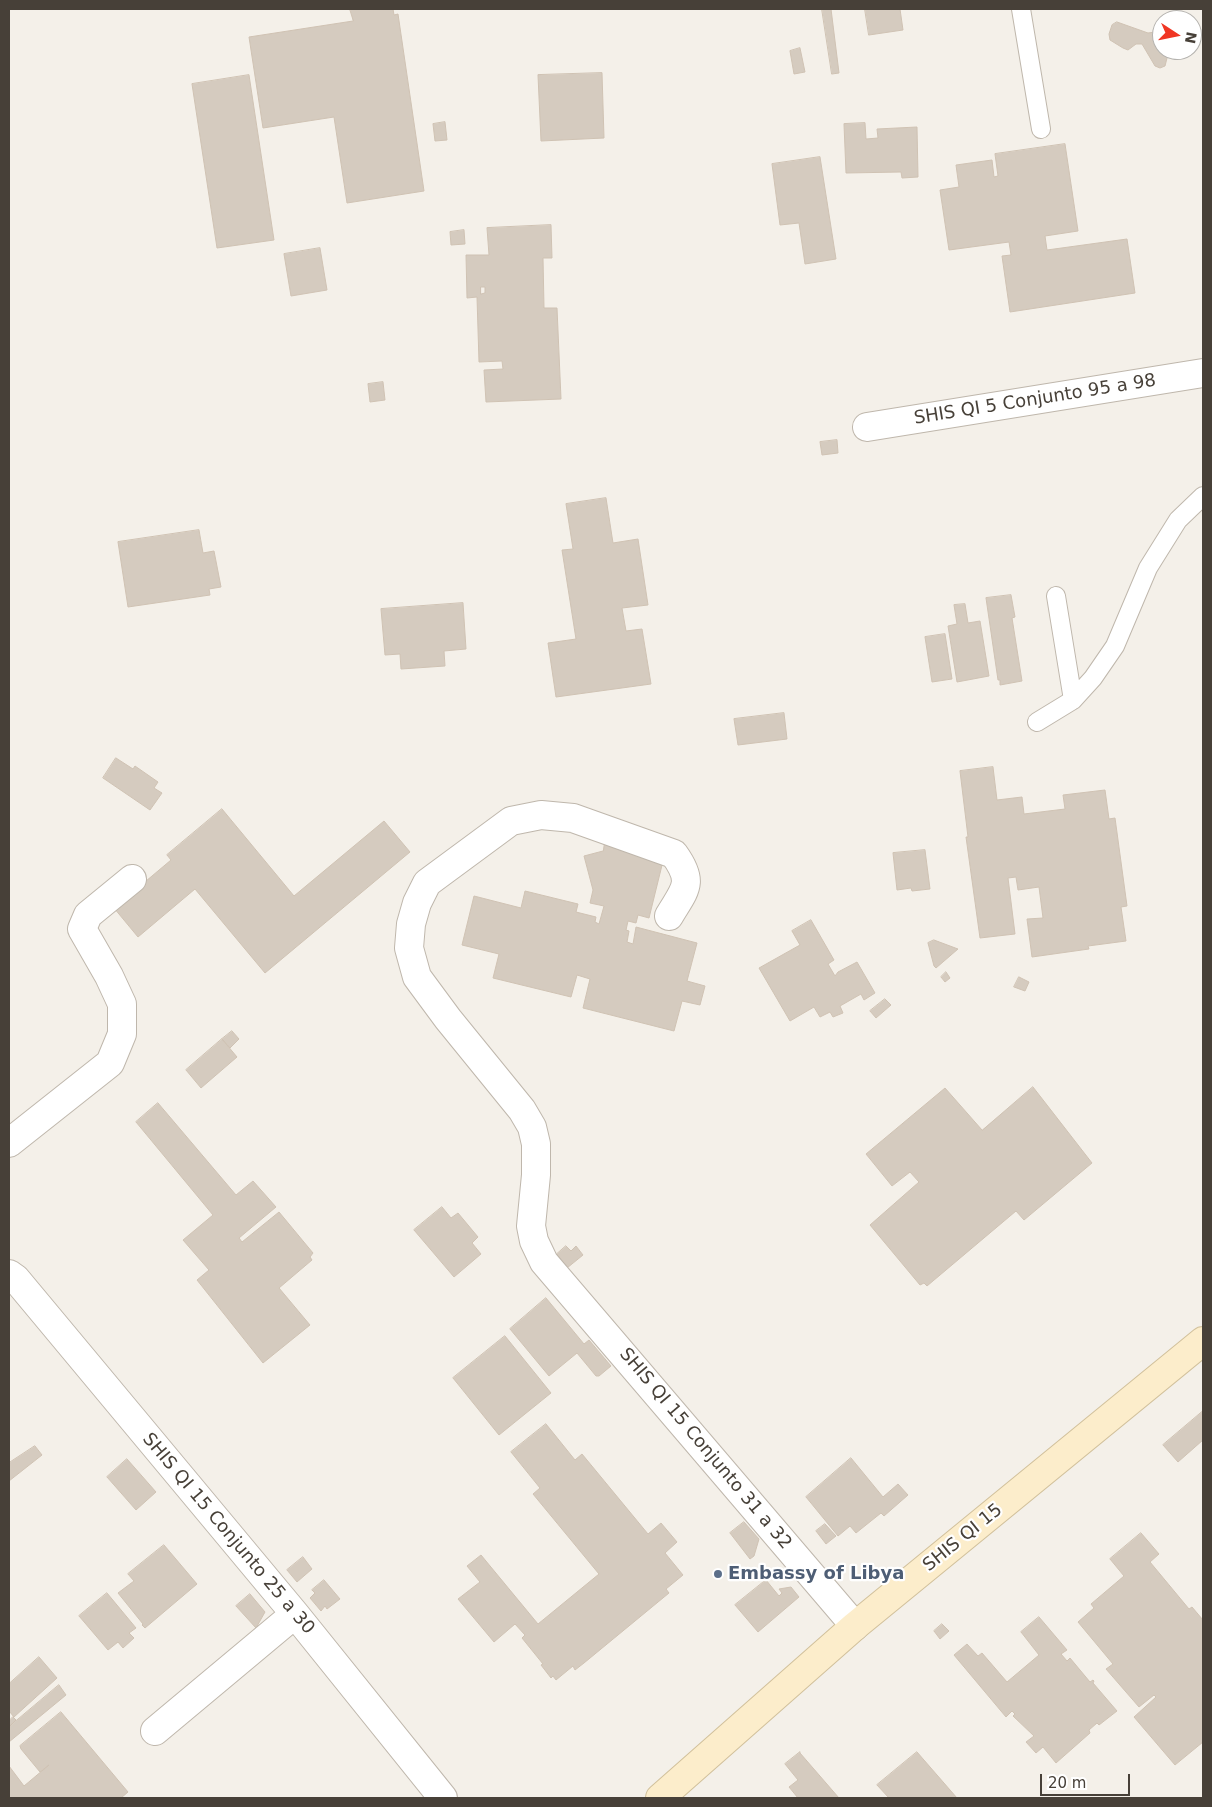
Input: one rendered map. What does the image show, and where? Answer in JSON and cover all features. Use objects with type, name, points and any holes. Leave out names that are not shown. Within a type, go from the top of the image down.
[{"type":"street","name":"SHIS QI 5 Conjunto 95 a 98","points":[[867,427],[1203,373]]},
{"type":"street","name":"SHIS QI 15 Conjunto 31 a 32","points":[[668,916],[685,890],[687,880],[684,867],[674,854],[572,818],[541,815],[511,822],[427,883],[417,903],[411,924],[409,948],[417,977],[448,1019],[522,1110],[532,1127],[536,1144],[536,1175],[530,1226],[544,1262],[855,1626]]},
{"type":"street","points":[[9,1143],[110,1063],[122,1034],[122,1004],[109,976],[82,929],[88,915],[132,879]]},
{"type":"street","name":"SHIS QI 15 Conjunto 25 a 30","points":[[9,1274],[16,1279],[295,1614],[444,1798]]},
{"type":"street","name":"SHIS QI 15","points":[[660,1798],[855,1626],[1203,1341]]},
{"type":"street","points":[[155,1731],[295,1614]]},
{"type":"lane","points":[[1021,9],[1041,129]]},
{"type":"lane","points":[[1037,722],[1073,700],[1093,678],[1115,646],[1148,568],[1178,520],[1203,496]]},
{"type":"lane","points":[[1056,596],[1073,700]]},
{"type":"building","points":[[350,9],[393,9],[394,15],[398,14],[424,191],[347,203],[334,117],[263,128],[249,37],[353,21]]},
{"type":"building","points":[[822,9],[831,9],[839,73],[832,74]]},
{"type":"building","points":[[865,9],[900,9],[903,30],[869,35]]},
{"type":"building","points":[[1117,22],[1148,33],[1152,32],[1152,60],[1166,60],[1165,66],[1160,68],[1155,66],[1142,44],[1136,44],[1128,50],[1110,40],[1109,34],[1112,25]]},
{"type":"building","points":[[800,48],[805,72],[794,74],[790,51]]},
{"type":"building","points":[[602,73],[604,138],[541,141],[538,75]]},
{"type":"building","points":[[249,75],[274,240],[217,248],[192,84]]},
{"type":"building","points":[[445,122],[447,140],[435,141],[433,124]]},
{"type":"building","points":[[865,123],[866,139],[878,138],[877,129],[917,127],[918,177],[902,178],[901,172],[846,173],[844,124]]},
{"type":"building","points":[[1065,144],[1078,231],[1045,236],[1047,250],[1127,239],[1135,293],[1010,312],[1002,256],[1011,255],[1009,242],[949,250],[940,190],[959,187],[956,165],[992,160],[994,177],[998,176],[995,154]]},
{"type":"building","points":[[820,157],[836,259],[805,264],[799,223],[780,225],[772,164]]},
{"type":"building","points":[[551,225],[552,258],[543,258],[544,308],[557,308],[561,399],[486,402],[484,370],[503,369],[502,361],[479,362],[477,297],[467,298],[466,255],[489,255],[487,228]],"holes":[[[481,287],[485,287],[485,293],[481,294]]]},
{"type":"building","points":[[464,230],[465,244],[451,245],[450,232]]},
{"type":"building","points":[[320,248],[327,290],[291,296],[284,254]]},
{"type":"building","points":[[383,382],[385,400],[370,402],[368,384]]},
{"type":"building","points":[[837,440],[838,453],[822,455],[820,442]]},
{"type":"building","points":[[606,498],[613,543],[638,539],[648,605],[622,608],[626,631],[642,629],[651,684],[556,697],[548,643],[576,639],[562,550],[573,549],[566,504]]},
{"type":"building","points":[[199,530],[203,553],[214,551],[221,587],[209,589],[210,595],[128,607],[118,542]]},
{"type":"building","points":[[1011,595],[1015,617],[1012,618],[1022,681],[1000,685],[986,598]]},
{"type":"building","points":[[463,603],[466,649],[444,651],[445,666],[401,669],[400,654],[385,655],[381,609]]},
{"type":"building","points":[[965,604],[968,623],[980,621],[989,676],[957,682],[948,626],[957,624],[954,605]]},
{"type":"building","points":[[945,634],[952,679],[932,682],[925,637]]},
{"type":"building","points":[[784,713],[787,739],[738,745],[734,719]]},
{"type":"building","points":[[116,758],[133,769],[135,766],[158,782],[154,788],[162,793],[150,810],[103,778]]},
{"type":"building","points":[[993,767],[997,800],[1022,797],[1024,814],[1065,809],[1063,795],[1105,790],[1109,819],[1115,818],[1127,906],[1121,907],[1126,941],[1088,946],[1089,949],[1032,957],[1027,919],[1043,918],[1039,887],[1018,890],[1016,877],[1008,878],[1015,934],[980,938],[966,837],[968,837],[960,771]]},
{"type":"building","points":[[222,809],[294,896],[384,821],[410,852],[265,973],[195,889],[138,937],[114,908],[171,860],[167,855]]},
{"type":"building","points":[[605,842],[664,857],[649,918],[638,915],[636,923],[628,921],[626,930],[629,931],[627,942],[633,944],[636,927],[697,943],[687,981],[705,986],[700,1005],[682,1001],[674,1031],[583,1008],[590,979],[577,975],[571,997],[493,978],[499,954],[462,945],[474,896],[521,908],[525,891],[578,904],[576,912],[596,917],[595,922],[599,924],[604,906],[590,903],[593,890],[584,856],[603,851]]},
{"type":"building","points":[[925,850],[930,889],[912,891],[911,888],[897,890],[893,853]]},
{"type":"building","points":[[811,920],[834,960],[828,964],[835,976],[838,972],[857,962],[875,993],[864,1000],[861,994],[840,1006],[843,1013],[833,1017],[830,1012],[820,1017],[814,1007],[790,1021],[759,968],[800,945],[792,931]]},
{"type":"building","points":[[934,940],[958,949],[936,968],[928,943]]},
{"type":"building","points":[[946,972],[950,978],[945,982],[941,977]]},
{"type":"building","points":[[1019,977],[1029,982],[1025,991],[1014,987]]},
{"type":"building","points":[[885,999],[891,1005],[876,1018],[870,1011]]},
{"type":"building","points":[[232,1031],[239,1039],[230,1048],[222,1039]]},
{"type":"building","points":[[222,1039],[237,1057],[201,1088],[186,1070]]},
{"type":"building","points":[[1033,1087],[1092,1163],[1024,1220],[1016,1211],[927,1286],[924,1283],[920,1285],[870,1225],[919,1182],[910,1172],[892,1186],[866,1154],[945,1088],[982,1130]]},
{"type":"building","points":[[158,1103],[236,1195],[253,1181],[276,1207],[239,1238],[242,1242],[279,1212],[313,1253],[310,1257],[312,1260],[279,1288],[310,1325],[263,1363],[197,1280],[209,1270],[183,1240],[213,1215],[136,1122]]},
{"type":"building","points":[[442,1207],[451,1218],[458,1213],[478,1237],[472,1243],[481,1254],[454,1277],[414,1230]]},
{"type":"building","points":[[566,1246],[571,1251],[576,1246],[583,1255],[567,1268],[557,1254]]},
{"type":"building","points":[[546,1298],[584,1344],[589,1340],[611,1366],[599,1376],[596,1376],[577,1353],[549,1376],[510,1329]]},
{"type":"building","points":[[505,1336],[551,1393],[499,1435],[453,1378]]},
{"type":"building","points":[[1203,1411],[1203,1440],[1178,1462],[1163,1445]]},
{"type":"building","points":[[546,1424],[575,1460],[582,1454],[648,1534],[661,1523],[677,1542],[665,1553],[683,1575],[666,1589],[669,1593],[575,1670],[573,1666],[556,1680],[553,1676],[551,1678],[541,1665],[543,1664],[522,1638],[525,1635],[515,1624],[494,1642],[458,1599],[480,1582],[467,1566],[481,1555],[538,1624],[599,1574],[533,1494],[540,1488],[511,1452]]},
{"type":"building","points":[[35,1446],[42,1455],[9,1481],[9,1463]]},
{"type":"building","points":[[851,1458],[883,1497],[898,1484],[908,1495],[884,1516],[881,1513],[856,1533],[850,1526],[838,1536],[806,1497]]},
{"type":"building","points":[[127,1459],[156,1492],[136,1510],[107,1477]]},
{"type":"building","points":[[744,1522],[759,1539],[754,1556],[750,1559],[730,1533]]},
{"type":"building","points":[[825,1524],[836,1536],[826,1544],[816,1531]]},
{"type":"building","points":[[1141,1533],[1159,1554],[1150,1562],[1189,1609],[1192,1607],[1203,1620],[1203,1742],[1175,1765],[1134,1717],[1156,1697],[1154,1695],[1139,1707],[1106,1669],[1113,1664],[1078,1622],[1094,1608],[1091,1604],[1124,1576],[1110,1559]]},
{"type":"building","points":[[164,1545],[197,1584],[145,1628],[118,1593],[134,1581],[128,1574]]},
{"type":"building","points":[[303,1557],[312,1569],[297,1582],[287,1570]]},
{"type":"building","points":[[324,1580],[340,1599],[327,1609],[325,1606],[321,1611],[310,1598],[315,1593],[312,1590]]},
{"type":"building","points":[[766,1580],[779,1596],[782,1593],[779,1589],[791,1587],[799,1597],[758,1632],[735,1605]]},
{"type":"building","points":[[107,1593],[136,1628],[129,1633],[134,1638],[123,1648],[118,1642],[108,1650],[79,1616]]},
{"type":"building","points":[[250,1594],[265,1612],[256,1628],[236,1606]]},
{"type":"building","points":[[1039,1617],[1067,1650],[1061,1654],[1067,1661],[1070,1658],[1090,1682],[1094,1681],[1093,1683],[1117,1711],[1099,1725],[1097,1723],[1089,1730],[1090,1733],[1056,1763],[1043,1747],[1036,1753],[1026,1742],[1034,1736],[1013,1716],[1015,1714],[1012,1711],[1006,1717],[954,1655],[967,1644],[978,1656],[982,1653],[1007,1682],[1039,1655],[1021,1632]]},
{"type":"building","points":[[942,1624],[949,1631],[940,1639],[934,1631]]},
{"type":"building","points":[[39,1657],[57,1678],[14,1717],[9,1711],[9,1684]]},
{"type":"building","points":[[59,1685],[66,1695],[9,1742],[9,1727]]},
{"type":"building","points":[[61,1712],[128,1792],[121,1798],[9,1798],[9,1766],[24,1786],[49,1765],[40,1772],[20,1746]]},
{"type":"building","points":[[13,1717],[16,1720],[9,1727],[9,1721]]},
{"type":"building","points":[[800,1752],[839,1798],[798,1798],[789,1787],[798,1780],[785,1764]]},
{"type":"building","points":[[917,1752],[957,1798],[889,1798],[877,1785]]},
{"type":"place","name":"Embassy of Libya","points":[[718,1574]]}]
